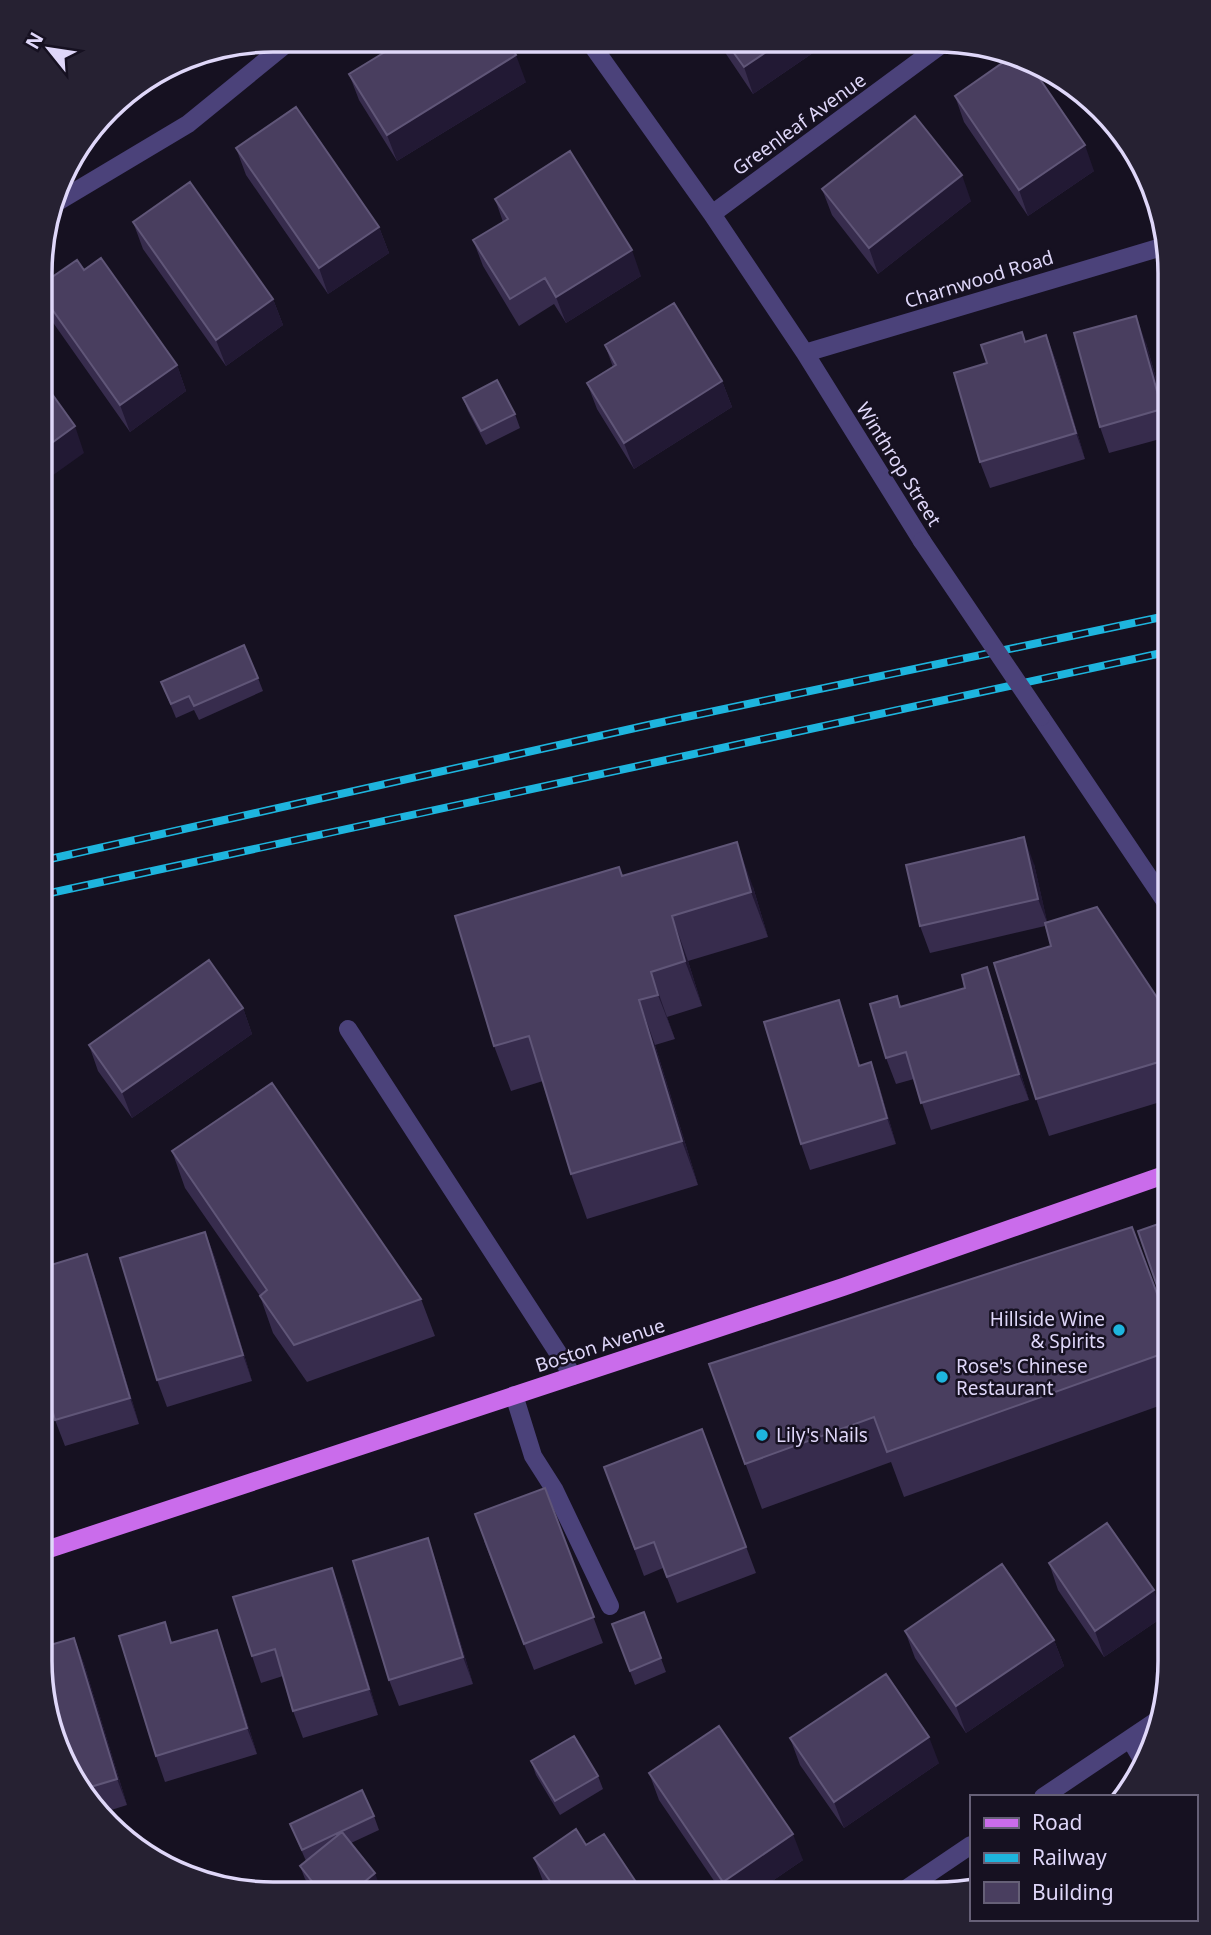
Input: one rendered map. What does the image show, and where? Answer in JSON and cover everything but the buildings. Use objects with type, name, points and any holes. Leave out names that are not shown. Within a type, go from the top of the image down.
[{"type":"main road","name":"Boston Avenue","points":[[53,1548],[843,1287],[1158,1177]]},
{"type":"street","points":[[66,197],[188,124],[275,53]]},
{"type":"street","name":"Winthrop Street","points":[[598,53],[712,214],[805,353],[922,541],[1158,891]]},
{"type":"street","name":"Greenleaf Avenue","points":[[712,214],[930,53]]},
{"type":"street","name":"Charnwood Road","points":[[805,353],[1157,248]]},
{"type":"street","points":[[348,1029],[573,1376]]},
{"type":"street","points":[[514,1395],[533,1457],[554,1489],[610,1606]]},
{"type":"street","points":[[1046,1795],[1148,1726]]},
{"type":"street","points":[[1130,1739],[1138,1753]]},
{"type":"street","points":[[916,1882],[970,1846]]},
{"type":"railway","points":[[53,858],[653,724],[1158,618]]},
{"type":"railway","points":[[53,892],[1158,654]]},
{"type":"place","name":"Hillside Wine & Spirits","points":[[1119,1330]]},
{"type":"place","name":"Rose's Chinese Restaurant","points":[[942,1377]]},
{"type":"place","name":"Lily's Nails","points":[[762,1435]]}]
